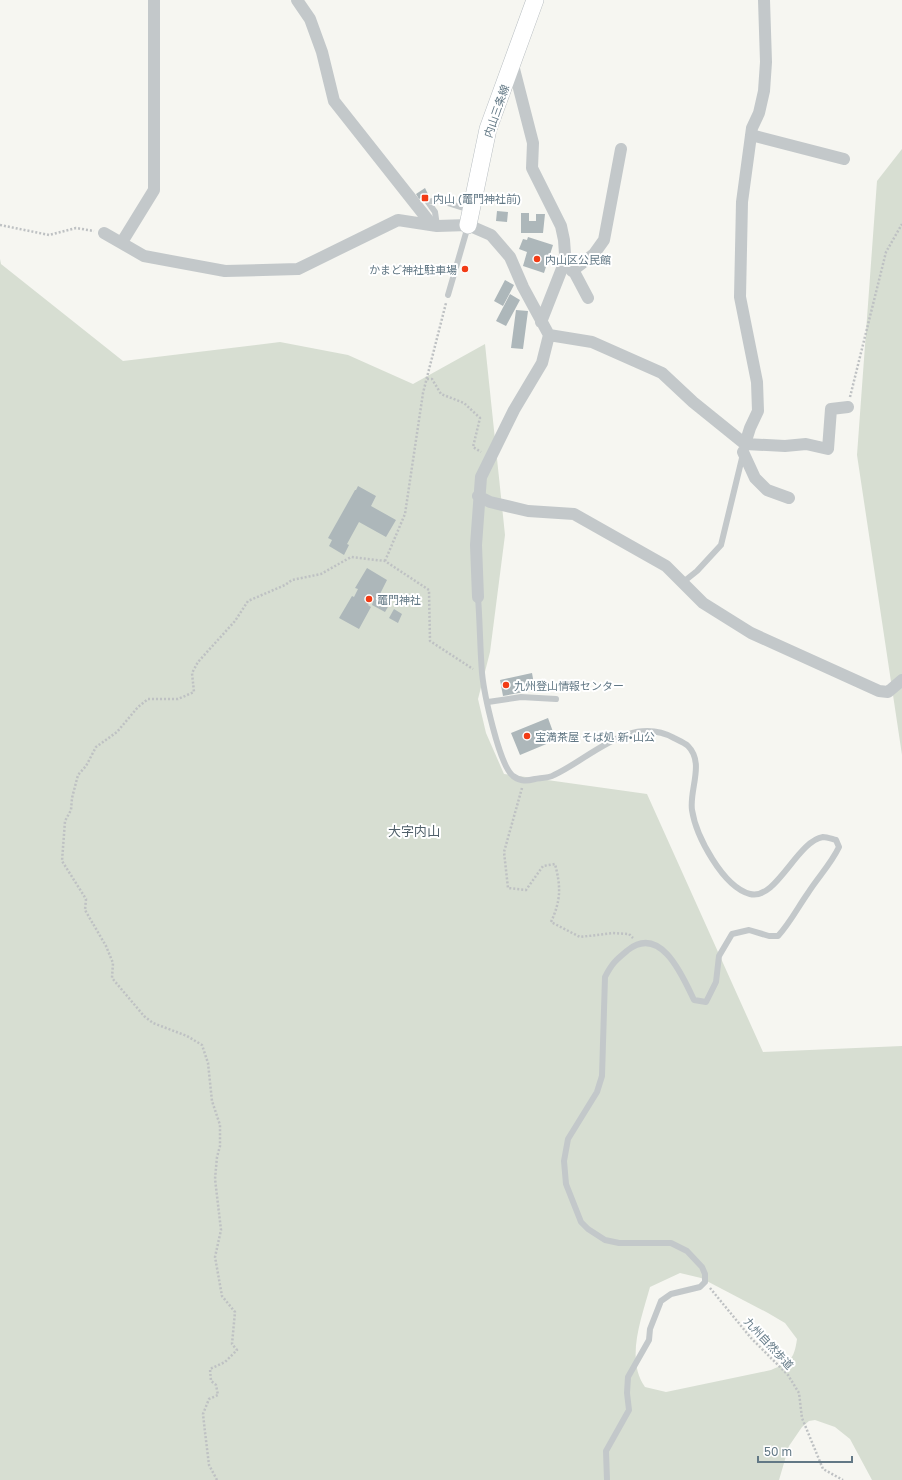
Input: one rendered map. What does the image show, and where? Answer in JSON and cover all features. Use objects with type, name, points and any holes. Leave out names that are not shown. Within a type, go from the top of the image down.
[{"type":"main road","name":"内山三条線","points":[[469,217],[488,129],[513,65],[535,0]]},
{"type":"street","points":[[122,242],[154,190],[154,0]]},
{"type":"street","points":[[297,0],[310,19],[322,52],[334,101],[435,226]]},
{"type":"street","points":[[744,448],[750,428],[758,411],[757,382],[740,297],[742,202],[751,135],[764,91],[766,62],[764,0]]},
{"type":"street","points":[[513,65],[533,143],[532,168],[561,226],[565,254],[572,271],[588,298]]},
{"type":"street","points":[[751,135],[844,159]]},
{"type":"street","points":[[572,271],[594,254],[604,240],[621,149]]},
{"type":"street","points":[[104,233],[144,256],[225,272],[298,269],[398,220],[435,226],[469,217],[491,235],[510,257],[541,322],[549,335],[542,363],[514,410],[489,458],[481,477],[478,496],[476,545],[478,597]]},
{"type":"street","points":[[541,322],[565,254]]},
{"type":"street","points":[[549,335],[592,342],[662,373],[744,448],[755,478],[766,490],[789,498]]},
{"type":"street","points":[[744,448],[806,444],[828,449],[831,409],[848,407]]},
{"type":"street","points":[[478,496],[490,502],[528,511],[574,514],[666,566],[703,603],[750,633],[879,690],[888,692],[902,680]]},
{"type":"lane","points":[[435,226],[435,212],[428,202],[438,200],[469,217],[448,295]]},
{"type":"lane","points":[[682,583],[697,571],[721,546],[744,448]]},
{"type":"lane","points":[[478,597],[482,675],[495,736],[504,762],[513,776],[524,782],[553,776],[610,741],[631,733],[646,731],[666,734],[688,746],[692,752],[696,767],[692,811],[702,838],[714,862],[732,884],[751,894],[761,893],[771,887],[812,841],[824,837],[836,840],[839,847],[835,857],[808,892],[785,928],[778,936],[769,936],[749,930],[732,934],[719,956],[716,982],[706,1002],[694,1000],[670,955],[663,949],[648,944],[637,943],[612,964],[605,978],[602,1076],[597,1092],[568,1139],[564,1161],[566,1184],[581,1222],[588,1229],[605,1240],[619,1243],[671,1243],[687,1251],[702,1267],[705,1274],[705,1282],[700,1287],[671,1294],[661,1301],[650,1329],[649,1340],[628,1376],[629,1410],[606,1451],[607,1480]]},
{"type":"lane","points":[[488,702],[521,697],[556,699]]},
{"type":"path","points":[[848,407],[886,252],[902,224]]},
{"type":"path","points":[[0,225],[50,235],[76,228],[104,233]]},
{"type":"path","points":[[385,561],[405,514],[427,379],[448,295]]},
{"type":"path","points":[[427,379],[432,379],[441,394],[464,403],[480,418],[472,447],[489,458]]},
{"type":"path","points":[[217,1480],[209,1466],[204,1414],[209,1399],[218,1394],[216,1385],[211,1380],[210,1369],[225,1362],[236,1350],[232,1344],[235,1312],[222,1296],[215,1257],[221,1230],[215,1179],[217,1157],[220,1146],[220,1125],[212,1101],[208,1063],[202,1045],[187,1036],[153,1023],[144,1016],[112,978],[113,963],[106,946],[85,910],[86,899],[62,861],[65,821],[71,810],[72,798],[78,775],[86,766],[96,747],[118,732],[138,707],[148,699],[178,699],[194,692],[192,673],[198,662],[234,621],[248,601],[285,585],[292,580],[321,574],[352,557],[385,561],[429,590],[430,641],[482,675]]},
{"type":"path","points":[[524,782],[504,852],[508,888],[526,890],[543,866],[555,864],[560,884],[558,907],[551,922],[580,937],[613,933],[629,934],[637,943]]},
{"type":"path","name":"九州自然歩道","points":[[705,1282],[751,1338],[788,1375],[799,1393],[802,1418],[823,1469],[843,1480]]},
{"type":"shaded area","points":[[902,149],[902,755],[857,455],[877,181]]},
{"type":"shaded area","points":[[0,259],[1,264],[123,361],[280,342],[348,355],[413,384],[485,344],[505,535],[490,652],[478,699],[486,733],[504,774],[647,794],[763,1052],[902,1046],[902,1480],[872,1480],[850,1439],[835,1427],[815,1420],[809,1421],[802,1427],[789,1446],[779,1480],[0,1480]],"holes":[[[680,1273],[701,1278],[785,1323],[797,1339],[792,1356],[783,1365],[771,1370],[666,1392],[645,1387],[639,1376],[636,1364],[636,1351],[640,1324],[650,1287]]]},
{"type":"building","points":[[425,188],[428,194],[419,199],[416,194]]},
{"type":"building","points":[[497,211],[508,212],[507,222],[496,221]]},
{"type":"building","points":[[521,213],[529,213],[529,221],[536,221],[536,214],[545,214],[543,233],[521,233]]},
{"type":"building","name":"内山区公民館","points":[[528,237],[553,245],[544,273],[523,266],[527,252],[519,249],[523,239],[527,240]]},
{"type":"building","points":[[505,280],[514,285],[503,306],[494,301]]},
{"type":"building","points":[[510,294],[520,300],[506,326],[496,321]]},
{"type":"building","points":[[516,310],[528,311],[523,349],[511,348]]},
{"type":"building","points":[[358,486],[376,496],[371,506],[396,520],[386,537],[359,522],[347,544],[349,545],[344,555],[329,546],[332,540],[328,538]]},
{"type":"building","name":"竈門神社","points":[[367,568],[387,580],[380,594],[392,600],[385,612],[372,605],[373,602],[371,601],[368,605],[371,607],[359,629],[339,618],[352,596],[354,597],[358,589],[355,588]]},
{"type":"building","points":[[394,609],[402,614],[398,623],[389,618]]},
{"type":"building","points":[[532,673],[535,690],[503,696],[500,680]]},
{"type":"building","points":[[548,718],[556,740],[520,755],[511,733]]},
{"type":"place","name":"内山 (竈門神社前)","points":[[425,198]]},
{"type":"place","name":"内山区公民館","points":[[537,259]]},
{"type":"place","name":"かまど神社駐車場","points":[[465,269]]},
{"type":"place","name":"竈門神社","points":[[369,599]]},
{"type":"place","name":"九州登山情報センター","points":[[506,685]]},
{"type":"place","name":"宝満茶屋 そば処 新•山公","points":[[527,736]]},
{"type":"district","name":"大字内山","points":[[414,831]]}]
